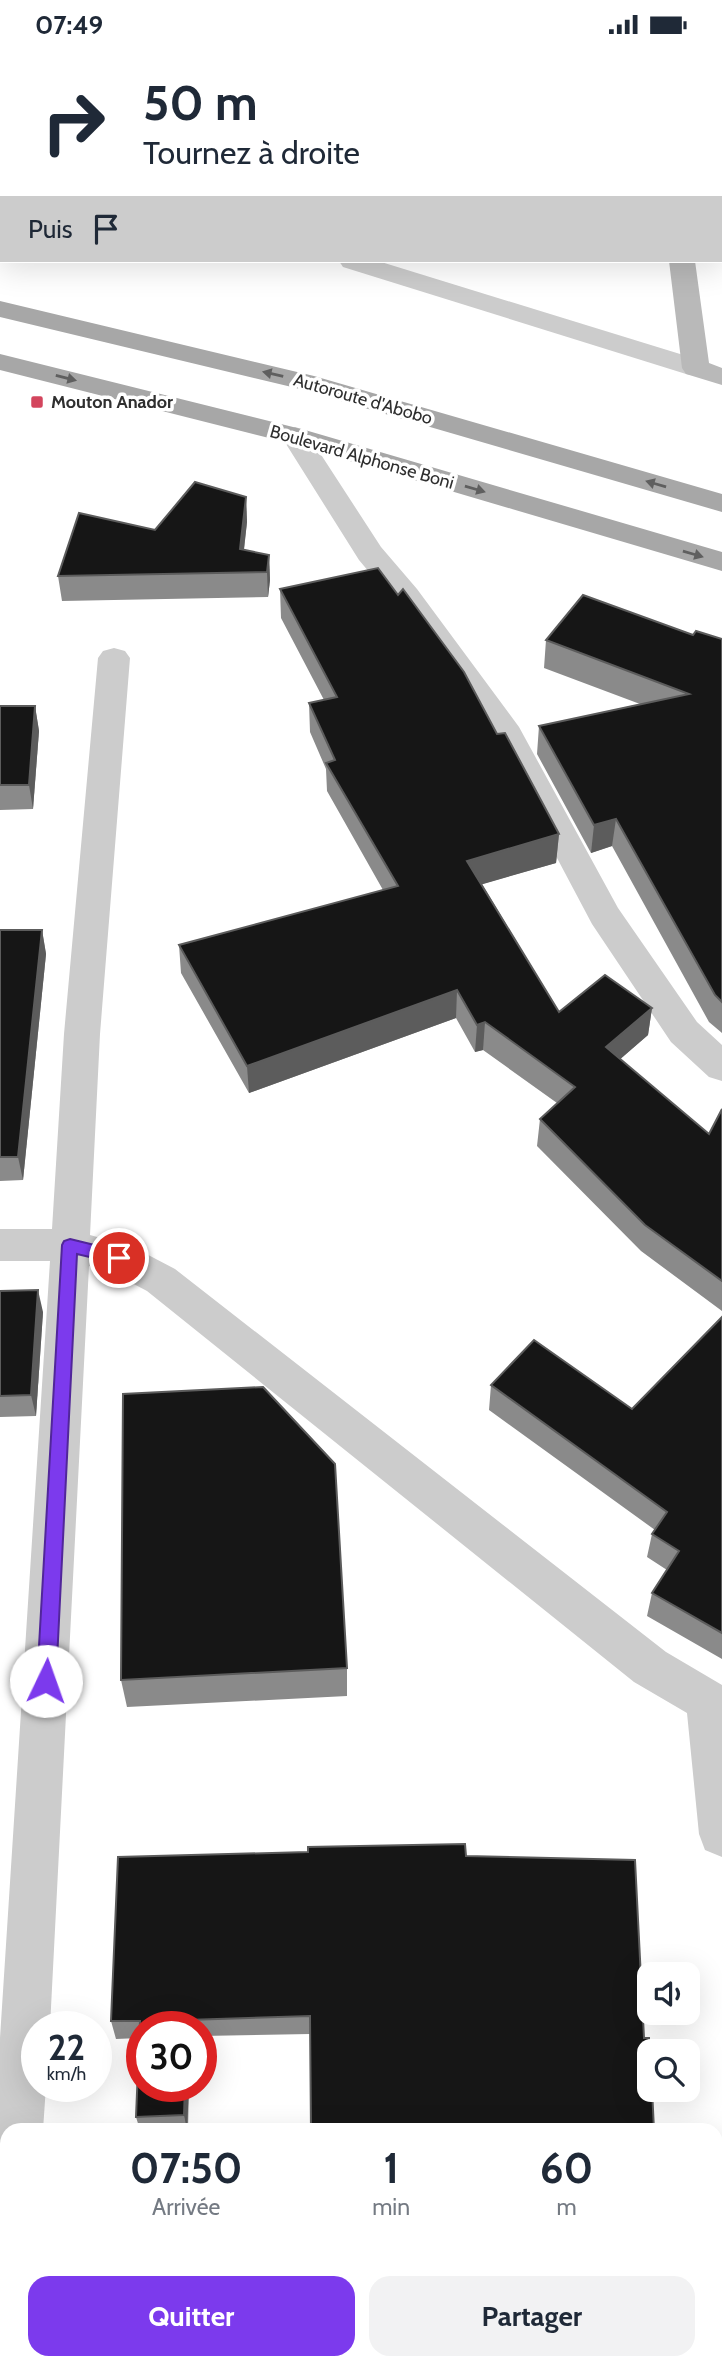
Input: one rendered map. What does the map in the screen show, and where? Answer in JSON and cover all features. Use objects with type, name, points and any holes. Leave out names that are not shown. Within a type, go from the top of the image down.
[{"type":"main road","points":[[682,263],[696,367],[722,377]]},
{"type":"main road","name":"Autoroute d'Abobo","points":[[0,309],[304,381],[722,503]]},
{"type":"main road","name":"Boulevard Alphonse Boni","points":[[0,362],[295,436],[722,562]]},
{"type":"street","points":[[358,263],[696,367]]},
{"type":"street","points":[[295,436],[370,553],[406,596],[508,735],[611,926],[684,1032],[722,1067]]},
{"type":"street","points":[[19,2123],[33,1925],[82,1034],[114,658]]},
{"type":"street","points":[[0,1245],[70,1245],[119,1258],[161,1280],[650,1667],[716,1706],[722,1834]]},
{"type":"building","points":[[195,482],[246,497],[240,549],[269,555],[267,572],[58,576],[79,513],[155,530]]},
{"type":"building","points":[[378,568],[398,595],[403,589],[464,672],[497,734],[505,733],[559,834],[467,861],[559,1012],[605,975],[652,1008],[606,1047],[709,1134],[722,1109],[722,1281],[645,1225],[540,1119],[575,1087],[485,1022],[477,1025],[457,990],[247,1066],[179,945],[398,886],[326,763],[335,760],[309,703],[337,697],[280,589]]},
{"type":"building","points":[[583,595],[693,635],[696,631],[722,639],[722,1002],[715,995],[616,819],[594,825],[539,726],[689,694],[546,640]]},
{"type":"building","points":[[0,706],[35,706],[29,785],[0,785]]},
{"type":"building","points":[[0,930],[42,930],[18,1157],[0,1157]]},
{"type":"building","points":[[38,1290],[31,1395],[0,1396],[0,1291]]},
{"type":"building","points":[[722,1317],[722,1633],[652,1593],[679,1551],[652,1534],[667,1512],[491,1385],[534,1340],[632,1409]]},
{"type":"building","points":[[263,1387],[335,1464],[347,1668],[121,1680],[123,1394]]},
{"type":"building","points":[[465,1844],[466,1856],[635,1860],[640,1962],[637,1962],[637,2025],[643,2025],[644,2038],[649,2038],[637,2039],[637,2102],[653,2102],[654,2123],[311,2123],[310,2016],[217,2019],[217,2011],[126,2011],[126,2021],[112,2021],[118,1857],[308,1852],[308,1847]]},
{"type":"building","points":[[137,2102],[184,2102],[184,2115],[136,2117]]},
{"type":"place","name":"Mouton Anador","points":[[37,402]]},
{"type":"route","points":[[46,1681],[70,1245],[119,1258]]}]
